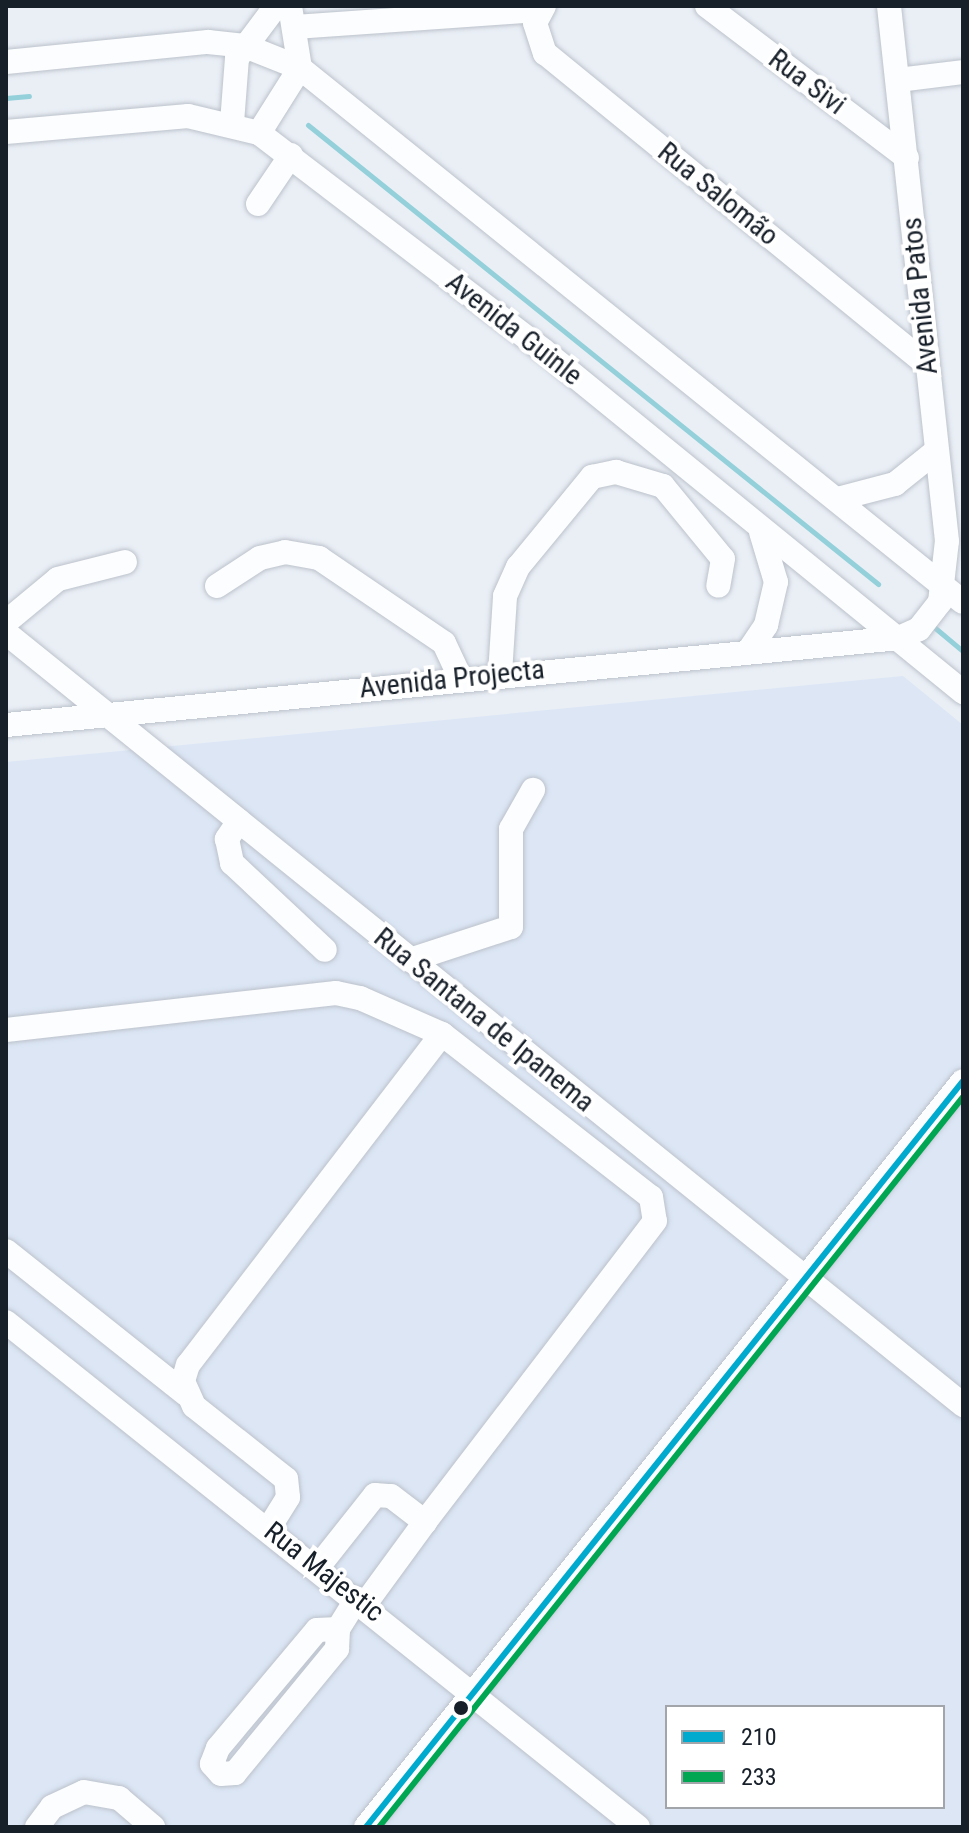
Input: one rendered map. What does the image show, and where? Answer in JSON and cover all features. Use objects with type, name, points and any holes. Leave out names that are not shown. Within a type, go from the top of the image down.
[{"type":"street","points":[[232,123],[233,70],[245,46],[276,6]]},
{"type":"street","name":"Rua Sivi","points":[[707,6],[907,158]]},
{"type":"street","name":"Avenida Patos","points":[[889,6],[947,541],[942,586]]},
{"type":"street","points":[[259,133],[300,68],[293,17],[542,8]]},
{"type":"street","name":"Rua Salomão","points":[[542,8],[536,40],[545,53],[926,364]]},
{"type":"street","points":[[6,62],[208,42],[245,46],[300,68],[841,498],[963,602]]},
{"type":"street","points":[[898,80],[963,72]]},
{"type":"street","name":"Avenida Guinle","points":[[6,132],[141,117],[232,123],[259,133],[291,155],[963,692]]},
{"type":"street","points":[[258,204],[291,155]]},
{"type":"street","points":[[841,498],[895,484],[936,451]]},
{"type":"street","points":[[500,674],[505,596],[518,567],[592,477],[616,472],[663,486],[723,559],[718,586]]},
{"type":"street","points":[[750,649],[766,625],[776,582],[760,530]]},
{"type":"street","points":[[217,586],[260,558],[285,552],[319,558],[444,643],[460,678]]},
{"type":"street","points":[[6,622],[58,579],[125,562]]},
{"type":"street","points":[[899,638],[927,592],[942,586]]},
{"type":"street","name":"Rua Santana de Ipanema","points":[[6,633],[963,1405]]},
{"type":"street","name":"Avenida Projecta","points":[[6,725],[750,649],[899,638]]},
{"type":"street","points":[[410,960],[511,927],[511,829],[533,790]]},
{"type":"street","points":[[239,821],[227,839],[232,863],[325,950]]},
{"type":"street","points":[[6,1030],[336,993],[442,1034],[657,1208],[625,1263],[425,1522],[338,1629],[337,1649],[235,1773],[221,1774],[212,1764],[218,1748],[317,1630],[338,1629]]},
{"type":"street","points":[[186,1394],[188,1365],[233,1302],[442,1034]]},
{"type":"street","points":[[366,1827],[477,1693],[963,1081]]},
{"type":"street","points":[[6,1251],[186,1394],[286,1479],[288,1497],[269,1528]]},
{"type":"street","name":"Rua Majestic","points":[[6,1322],[477,1693],[638,1827]]},
{"type":"street","points":[[318,1567],[375,1495],[391,1496],[425,1522]]},
{"type":"street","points":[[37,1827],[52,1807],[84,1792],[119,1798],[153,1827]]},
{"type":"shaded area","points":[[903,676],[963,725],[963,1827],[6,1827],[6,762]]},
{"type":"waterway","points":[[6,98],[29,96]]},
{"type":"waterway","points":[[308,125],[878,584]]},
{"type":"waterway","points":[[934,627],[963,651]]},
{"type":"transit line","name":"210","points":[[366,1827],[963,1081]]},
{"type":"transit line","name":"233","points":[[379,1827],[963,1097]]}]
